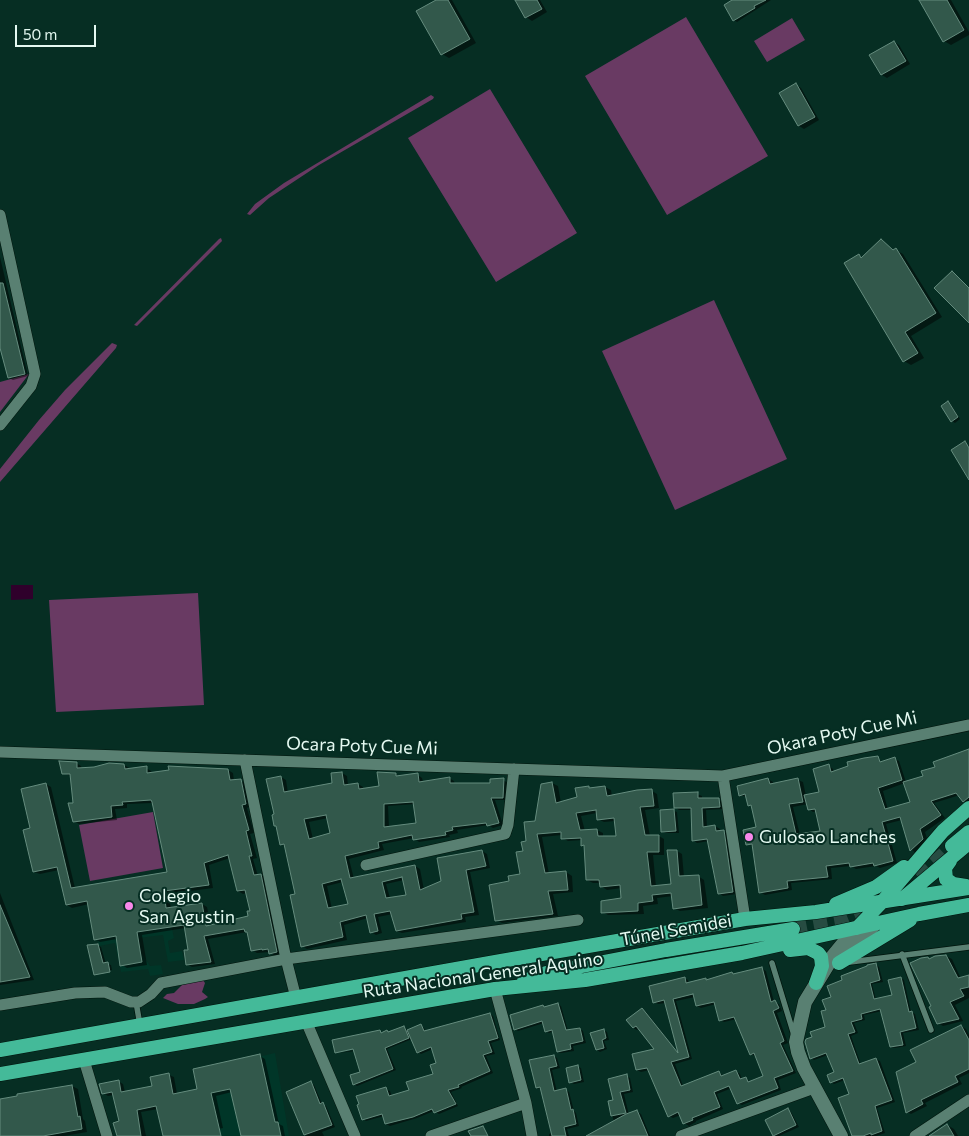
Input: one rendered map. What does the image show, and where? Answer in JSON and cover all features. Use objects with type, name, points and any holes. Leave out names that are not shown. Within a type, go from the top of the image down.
[{"type":"highway","points":[[816,912],[884,883],[969,808]]},
{"type":"highway","points":[[856,928],[882,902],[943,831]]},
{"type":"highway","points":[[875,924],[949,855],[969,832]]},
{"type":"highway","points":[[969,843],[949,855],[945,868],[946,879],[953,884],[969,887]]},
{"type":"highway","name":"Ruta Nacional General Aquino","points":[[0,1050],[745,919],[816,912],[902,900],[969,887]]},
{"type":"highway","name":"Ruta Nacional General Aquino","points":[[0,1074],[495,989],[585,980],[742,953],[919,914],[969,905]]},
{"type":"highway","points":[[839,963],[919,914]]},
{"type":"highway","name":"Túnel Semidei","points":[[510,987],[546,972],[792,929]]},
{"type":"highway","points":[[742,953],[762,956],[795,949],[808,948],[813,950],[821,957],[822,962],[816,983]]},
{"type":"street","points":[[0,426],[31,386],[35,374],[1,220]]},
{"type":"street","name":"Okara Poty Cue Mi","points":[[723,776],[969,725]]},
{"type":"street","name":"Ocara Poty Cue Mi","points":[[0,752],[723,776]]},
{"type":"street","points":[[245,760],[286,959],[296,998]]},
{"type":"street","points":[[366,865],[505,834],[508,825],[514,769]]},
{"type":"street","points":[[723,776],[745,919]]},
{"type":"street","points":[[0,1004],[75,993],[105,992],[131,1002],[139,1002],[151,994],[161,983],[286,959],[578,920]]},
{"type":"street","points":[[816,983],[839,963],[875,924]]},
{"type":"street","points":[[841,1136],[814,1088],[798,1052],[796,1042],[805,1002],[833,956],[856,928]]},
{"type":"street","points":[[495,989],[526,1102],[532,1136]]},
{"type":"street","points":[[306,1021],[355,1136]]},
{"type":"street","points":[[84,1060],[107,1136]]},
{"type":"street","points":[[681,1136],[814,1088]]},
{"type":"street","points":[[915,1136],[969,1100]]},
{"type":"street","points":[[431,1136],[526,1102]]},
{"type":"lane","points":[[839,963],[969,947]]},
{"type":"lane","points":[[902,954],[931,1030]]},
{"type":"lane","points":[[772,962],[796,1042]]},
{"type":"lane","points":[[136,1002],[140,1025]]},
{"type":"shaded area","points":[[686,17],[768,156],[667,215],[585,76]]},
{"type":"shaded area","points":[[792,18],[805,40],[767,62],[754,41]]},
{"type":"shaded area","points":[[490,89],[577,233],[496,282],[408,138]]},
{"type":"shaded area","points":[[431,95],[434,97],[433,99],[319,165],[269,198],[250,215],[247,214],[255,204],[284,183]]},
{"type":"shaded area","points":[[221,238],[222,241],[137,326],[134,325],[219,239]]},
{"type":"shaded area","points":[[714,300],[787,459],[675,510],[602,351]]},
{"type":"shaded area","points":[[112,343],[117,345],[116,348],[0,482],[0,469],[39,420],[65,390]]},
{"type":"shaded area","points":[[29,374],[0,412],[0,382]]},
{"type":"shaded area","points":[[11,585],[33,585],[33,599],[11,600]]},
{"type":"shaded area","points":[[198,593],[204,705],[56,712],[49,600]]},
{"type":"shaded area","points":[[153,812],[163,868],[90,881],[79,825]]},
{"type":"shaded area","name":"Colegio San Agustin","points":[[160,873],[174,938],[168,941],[170,953],[182,951],[184,960],[168,962],[163,935],[139,938],[140,951],[150,966],[161,965],[163,974],[150,976],[148,969],[121,972],[115,943],[99,946],[85,885]]},
{"type":"shaded area","points":[[202,979],[205,983],[202,992],[208,997],[205,999],[194,1004],[178,1004],[163,998],[167,994],[174,993],[182,985]]},
{"type":"shaded area","points":[[275,1053],[289,1136],[220,1136],[207,1083],[227,1064]]},
{"type":"building","points":[[436,0],[448,0],[470,39],[441,55],[416,11]]},
{"type":"building","points":[[515,0],[537,0],[542,9],[525,18]]},
{"type":"building","points":[[732,0],[766,0],[733,21],[724,5]]},
{"type":"building","points":[[919,0],[947,0],[964,30],[943,42]]},
{"type":"building","points":[[894,41],[906,61],[881,75],[869,55]]},
{"type":"building","points":[[796,83],[815,117],[798,126],[779,93]]},
{"type":"building","points":[[881,239],[893,250],[896,248],[936,313],[905,332],[918,353],[903,362],[844,263],[859,254],[861,258]]},
{"type":"building","points":[[952,271],[969,288],[969,323],[934,288]]},
{"type":"building","points":[[0,283],[3,283],[25,374],[8,378],[0,348]]},
{"type":"building","points":[[948,401],[958,417],[951,422],[941,406]]},
{"type":"building","points":[[965,441],[969,448],[969,480],[951,450]]},
{"type":"building","points":[[969,749],[969,797],[963,802],[956,793],[931,801],[941,815],[920,829],[923,839],[910,851],[900,817],[882,822],[893,861],[874,866],[873,863],[850,867],[849,863],[826,866],[828,877],[787,881],[788,888],[759,893],[752,844],[746,845],[743,830],[756,827],[751,805],[748,806],[745,794],[739,796],[737,786],[768,778],[770,784],[798,778],[803,802],[789,804],[796,834],[820,831],[815,809],[808,810],[804,795],[819,792],[813,769],[829,764],[831,772],[848,766],[847,762],[864,758],[878,756],[880,762],[895,757],[902,780],[878,788],[885,809],[910,802],[903,782],[923,776],[921,771],[935,767],[933,762]]},
{"type":"building","points":[[59,761],[77,762],[77,768],[94,767],[109,763],[124,764],[125,769],[147,766],[147,773],[169,770],[168,766],[228,769],[230,780],[241,779],[246,804],[242,805],[249,830],[246,831],[252,856],[249,856],[254,875],[261,874],[277,952],[269,954],[268,949],[251,951],[247,932],[244,929],[204,936],[211,962],[186,965],[184,950],[188,950],[184,925],[137,932],[142,962],[120,966],[116,936],[94,940],[87,901],[66,905],[57,867],[33,872],[23,830],[30,828],[21,789],[46,783],[71,888],[167,872],[152,802],[151,800],[122,802],[123,805],[111,806],[112,817],[73,822],[68,803],[73,803],[70,774],[62,774]],"holes":[[[228,855],[237,891],[245,890],[250,911],[247,911],[248,916],[206,926],[202,903],[166,908],[164,891],[209,885],[204,863]]]},
{"type":"building","points":[[342,772],[344,785],[358,783],[359,789],[379,786],[377,772],[396,773],[396,776],[418,773],[419,782],[450,777],[450,783],[490,783],[490,779],[504,778],[503,798],[491,798],[499,823],[487,826],[486,823],[452,827],[453,830],[445,832],[446,835],[413,840],[412,835],[378,842],[379,848],[345,856],[350,878],[415,865],[420,890],[441,881],[437,858],[482,850],[486,866],[466,870],[474,912],[461,914],[462,919],[396,931],[390,911],[374,914],[378,931],[370,933],[366,915],[340,922],[343,937],[301,947],[290,895],[295,894],[284,844],[280,845],[276,826],[274,826],[272,815],[274,814],[266,779],[281,776],[284,792],[332,783],[331,773]],"holes":[[[413,802],[416,823],[384,827],[384,804]],[[326,815],[330,833],[309,839],[304,819]],[[402,877],[406,895],[386,898],[382,882]],[[341,879],[348,904],[328,908],[322,884]]]},
{"type":"building","points":[[552,782],[556,803],[577,797],[575,788],[605,786],[607,796],[652,789],[654,806],[640,807],[645,835],[659,835],[659,852],[647,852],[651,886],[671,884],[667,850],[677,850],[679,876],[699,875],[702,905],[673,909],[671,893],[652,895],[653,901],[638,903],[638,911],[601,913],[601,901],[621,898],[620,885],[600,887],[599,880],[586,880],[584,845],[581,846],[581,838],[561,839],[561,832],[537,834],[545,873],[566,871],[568,890],[548,891],[553,914],[495,921],[489,885],[509,881],[508,876],[520,874],[516,852],[523,851],[521,842],[526,841],[524,822],[535,821],[541,784]],"holes":[[[596,810],[597,820],[614,818],[616,836],[598,836],[597,829],[580,830],[576,813]]]},
{"type":"building","points":[[698,792],[698,798],[719,798],[720,807],[702,808],[703,827],[715,825],[716,831],[724,830],[733,892],[718,894],[707,839],[692,841],[691,808],[674,808],[673,793]]},
{"type":"building","points":[[674,809],[676,831],[661,832],[660,810]]},
{"type":"building","points":[[0,905],[30,977],[0,982]]},
{"type":"building","points":[[98,944],[103,963],[108,962],[110,972],[94,975],[87,945]]},
{"type":"building","points":[[946,955],[958,978],[969,975],[969,987],[960,989],[964,996],[950,1002],[959,1019],[937,1024],[929,1007],[931,1006],[910,963],[921,958],[928,957],[929,959],[935,956]]},
{"type":"building","points":[[876,963],[880,980],[870,983],[874,999],[892,995],[888,980],[901,977],[909,1012],[912,1011],[916,1028],[900,1032],[903,1045],[890,1047],[880,1009],[861,1014],[862,1019],[851,1022],[855,1032],[848,1034],[859,1064],[876,1058],[892,1100],[875,1106],[882,1131],[871,1135],[871,1133],[863,1136],[852,1136],[838,1098],[849,1094],[843,1078],[830,1083],[827,1075],[834,1072],[826,1053],[810,1059],[805,1042],[806,1039],[812,1037],[810,1032],[825,1027],[821,1011],[826,1010],[822,1000],[831,997],[827,986],[842,980],[841,976]]},
{"type":"building","points":[[762,967],[771,1002],[775,1000],[779,1008],[773,1011],[784,1041],[780,1043],[793,1071],[774,1078],[778,1088],[737,1104],[729,1086],[714,1092],[720,1107],[692,1118],[693,1120],[683,1124],[678,1112],[668,1117],[647,1068],[636,1070],[632,1054],[654,1049],[636,1026],[633,1028],[626,1020],[642,1008],[678,1053],[664,1000],[653,1003],[649,986],[685,977],[686,983],[706,978],[706,980],[732,972],[733,974]],"holes":[[[693,994],[696,1006],[714,1002],[719,1021],[734,1017],[750,1055],[754,1053],[763,1076],[748,1082],[746,1077],[740,1079],[736,1070],[721,1076],[719,1071],[681,1086],[671,1062],[689,1057],[673,999]]]},
{"type":"building","points":[[558,1003],[566,1030],[580,1028],[583,1041],[570,1044],[571,1049],[557,1052],[552,1030],[545,1032],[542,1021],[514,1030],[510,1015],[543,1005],[544,1007]]},
{"type":"building","points":[[490,1013],[498,1038],[488,1041],[492,1052],[483,1055],[490,1071],[458,1085],[459,1087],[448,1090],[456,1104],[434,1113],[432,1109],[413,1117],[385,1124],[382,1114],[362,1120],[356,1096],[386,1087],[389,1096],[409,1090],[406,1082],[433,1074],[430,1065],[436,1063],[431,1047],[417,1053],[407,1030],[421,1024],[424,1031]]},
{"type":"building","points":[[961,1025],[969,1040],[969,1069],[955,1076],[958,1082],[921,1100],[923,1104],[906,1113],[896,1072],[916,1062],[910,1050]]},
{"type":"building","points":[[404,1026],[409,1038],[385,1048],[393,1069],[353,1085],[350,1075],[360,1072],[353,1049],[335,1053],[332,1040],[380,1030],[381,1033],[387,1030],[388,1032]]},
{"type":"building","points":[[604,1029],[606,1038],[602,1040],[604,1048],[596,1050],[590,1033]]},
{"type":"building","points":[[260,1054],[275,1122],[278,1122],[281,1136],[241,1136],[230,1089],[211,1093],[221,1136],[163,1136],[156,1106],[137,1110],[141,1136],[117,1136],[113,1123],[119,1121],[112,1092],[102,1094],[99,1084],[119,1080],[121,1092],[152,1086],[150,1077],[169,1073],[173,1094],[197,1089],[193,1069]]},
{"type":"building","points":[[554,1055],[557,1066],[549,1068],[554,1091],[566,1088],[576,1124],[564,1127],[566,1136],[552,1136],[540,1087],[536,1088],[529,1060]]},
{"type":"building","points":[[578,1065],[581,1080],[569,1083],[566,1068]]},
{"type":"building","points":[[627,1074],[630,1090],[620,1092],[626,1113],[611,1116],[608,1101],[613,1100],[608,1079]]},
{"type":"building","points":[[311,1081],[320,1104],[323,1102],[332,1125],[304,1135],[286,1092]]},
{"type":"building","points":[[72,1085],[82,1129],[43,1136],[0,1136],[0,1099],[17,1096],[17,1094]]},
{"type":"building","points":[[788,1108],[796,1125],[773,1136],[765,1120]]},
{"type":"building","points":[[637,1110],[648,1136],[586,1136],[626,1114]]},
{"type":"building","points":[[947,1124],[954,1136],[929,1136]]},
{"type":"building","points":[[483,1126],[488,1136],[471,1136],[468,1131]]},
{"type":"tunnel","points":[[918,877],[948,850]]},
{"type":"tunnel","points":[[793,929],[846,919],[878,906]]},
{"type":"place","name":"Gulosao Lanches","points":[[749,837]]},
{"type":"place","name":"Colegio San Agustin","points":[[129,906]]}]
